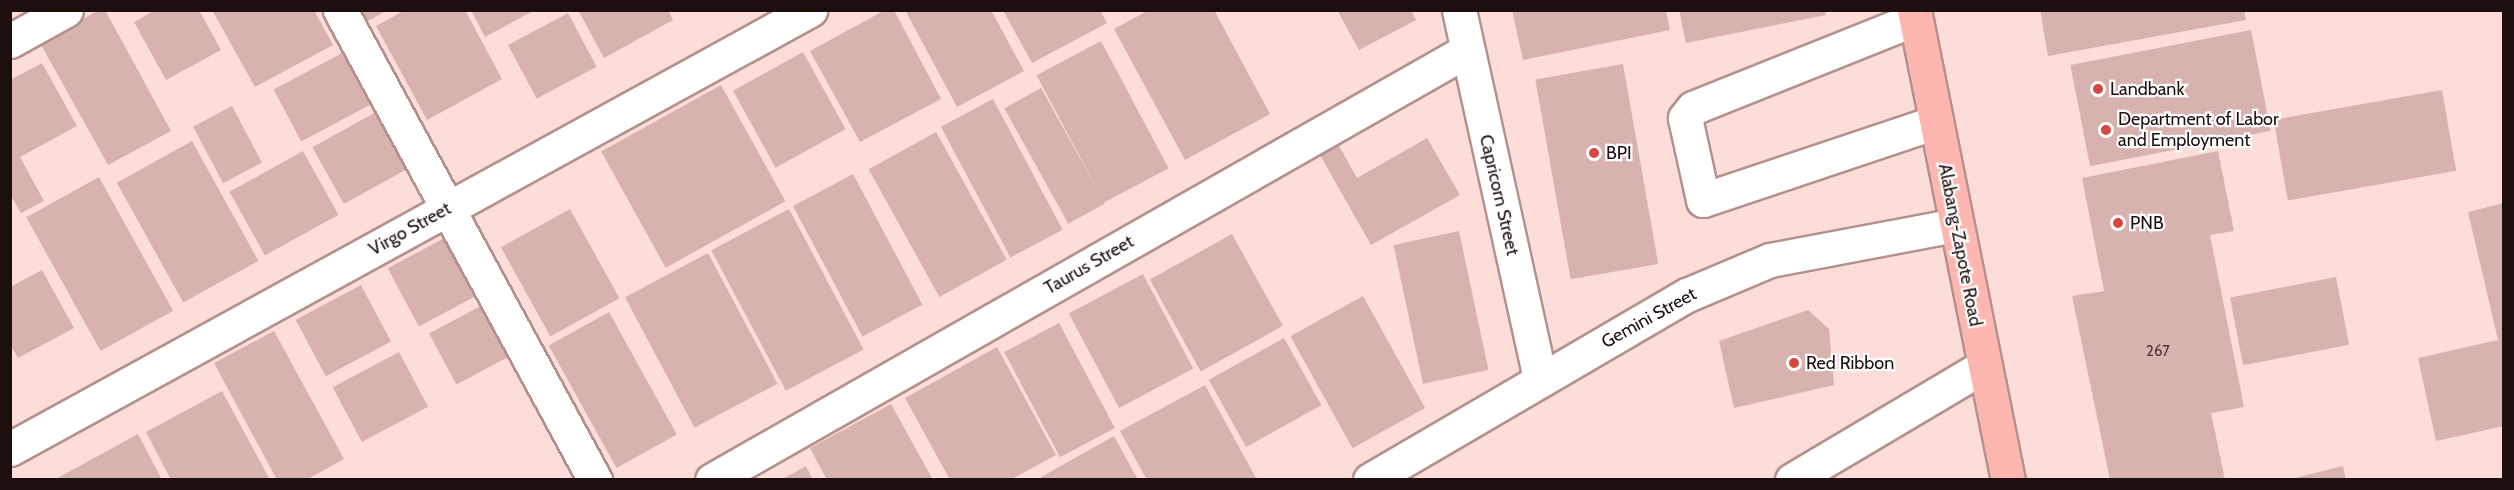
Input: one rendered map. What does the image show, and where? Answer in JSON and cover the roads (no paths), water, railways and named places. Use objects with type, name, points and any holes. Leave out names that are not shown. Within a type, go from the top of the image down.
[{"type":"highway","name":"Alabang-Zapote Road","points":[[1914,15],[2008,480]]},
{"type":"street","points":[[10,41],[66,10]]},
{"type":"street","points":[[340,10],[595,480]]},
{"type":"street","name":"Virgo Street","points":[[10,449],[810,10]]},
{"type":"street","name":"Capricorn Street","points":[[1459,10],[1466,51],[1540,378]]},
{"type":"street","points":[[1914,15],[1693,108],[1685,118],[1703,200],[1936,122]]},
{"type":"street","name":"Taurus Street","points":[[712,480],[1466,51]]},
{"type":"street","name":"Gemini Street","points":[[1370,480],[1540,378],[1687,295],[1770,260],[1955,225]]},
{"type":"street","points":[[1792,480],[1984,366]]},
{"type":"place","name":"Landbank","points":[[2098,89]]},
{"type":"place","name":"Department of Labor and Employment","points":[[2106,130]]},
{"type":"place","name":"BPI","points":[[1594,153]]},
{"type":"place","name":"PNB","points":[[2118,223]]},
{"type":"place","name":"Red Ribbon","points":[[1794,363]]}]
